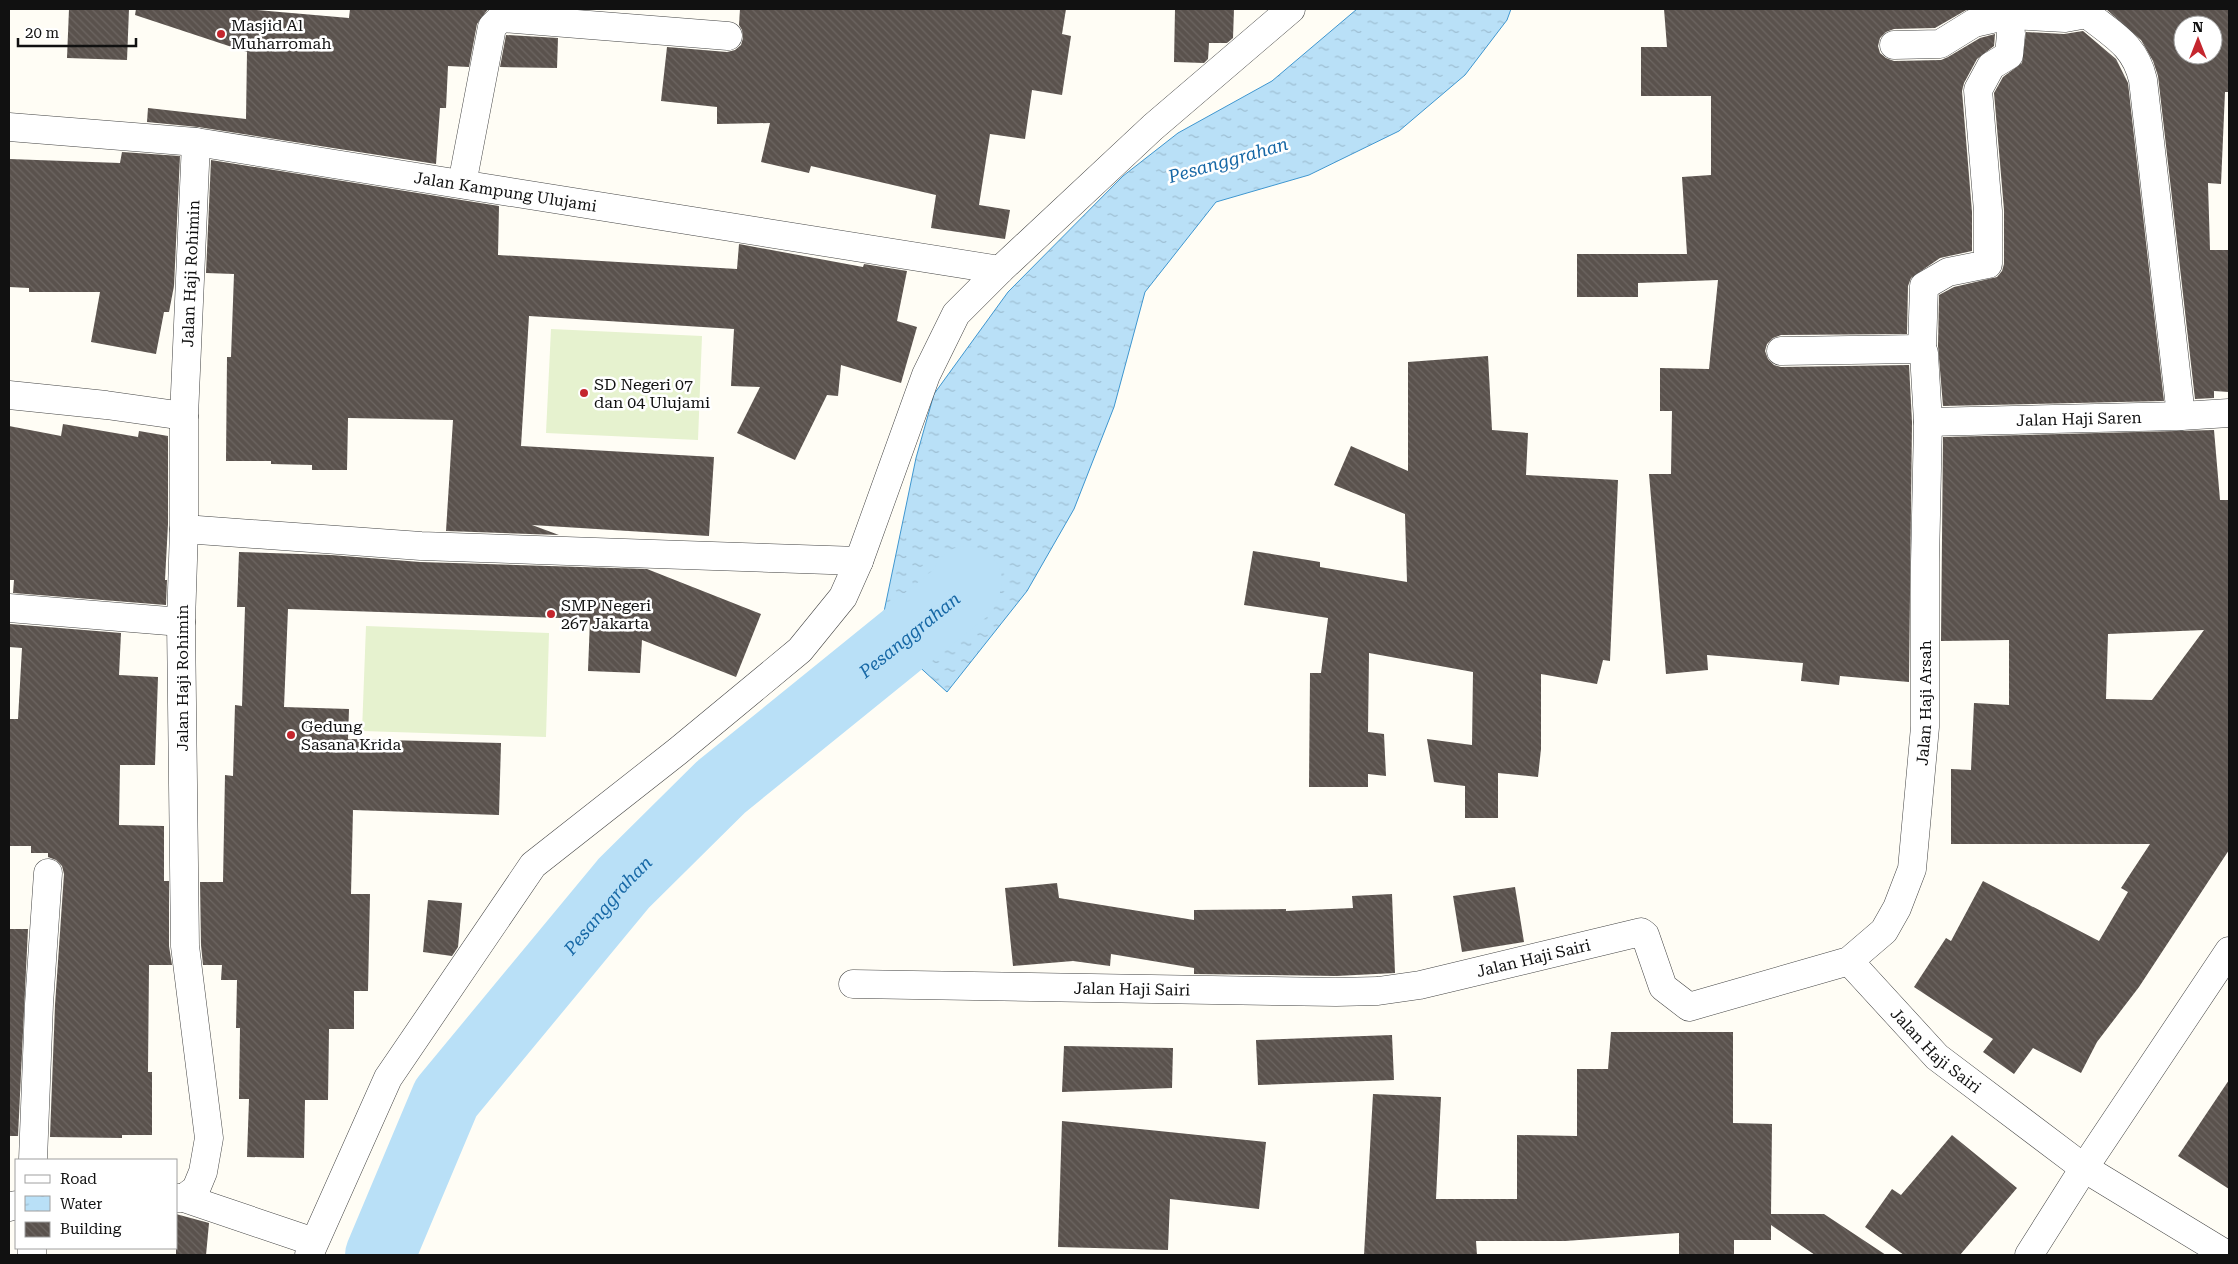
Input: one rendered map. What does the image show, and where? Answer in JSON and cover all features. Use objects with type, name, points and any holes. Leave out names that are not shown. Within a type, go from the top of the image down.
[{"type":"street","points":[[180,1198],[311,1249],[388,1078],[532,865],[678,751],[800,650],[843,597],[859,561],[926,375],[956,314],[1000,270],[1153,127],[1285,10]]},
{"type":"street","points":[[1894,45],[1940,44],[1974,23],[2009,15],[2064,18],[2088,11],[2129,48],[2140,66],[2143,80],[2181,416]]},
{"type":"street","name":"Jalan Haji Arsah","points":[[1849,961],[1884,931],[1897,908],[1912,869],[1925,727],[1927,668],[1925,562],[1928,422],[1924,353],[1922,350],[1924,286],[1948,272],[1988,264],[1988,211],[1978,90],[1991,66],[2009,55],[2011,34],[2009,15]]},
{"type":"street","points":[[462,184],[492,27],[501,18],[728,36]]},
{"type":"street","name":"Jalan Kampung Ulujami","points":[[9,127],[196,142],[1000,270]]},
{"type":"street","name":"Jalan Haji Rohimin","points":[[180,1198],[196,1189],[200,1181],[209,1138],[185,946],[181,622],[184,529],[184,416],[196,142]]},
{"type":"street","points":[[1781,351],[1922,350]]},
{"type":"street","points":[[9,395],[106,405],[184,416]]},
{"type":"street","name":"Jalan Haji Saren","points":[[1928,422],[2181,416],[2229,413]]},
{"type":"street","points":[[184,529],[421,546],[859,561]]},
{"type":"street","points":[[9,608],[181,622]]},
{"type":"street","points":[[33,1159],[39,1004],[48,873]]},
{"type":"street","name":"Jalan Haji Sairi","points":[[853,984],[1336,992],[1378,990],[1420,985],[1641,932],[1645,935],[1665,989],[1689,1007],[1849,961],[1937,1057],[2084,1168],[2227,1255]]},
{"type":"street","points":[[2029,1255],[2084,1168],[2229,951]]},
{"type":"green space","points":[[551,329],[702,336],[698,440],[546,433]]},
{"type":"green space","points":[[366,626],[549,633],[546,737],[362,731]]},
{"type":"water","points":[[1357,9],[1511,9],[1507,20],[1465,75],[1399,131],[1309,175],[1216,202],[1145,292],[1114,407],[1074,509],[1027,591],[947,692],[880,631],[916,458],[934,394],[1008,292],[1123,176],[1178,133],[1272,81]]},
{"type":"building","points":[[69,9],[129,9],[127,60],[67,58]]},
{"type":"building","points":[[136,9],[246,9],[349,18],[350,9],[488,9],[477,24],[469,67],[448,66],[446,108],[440,108],[436,164],[198,127],[147,122],[148,108],[246,119],[247,52],[135,15]]},
{"type":"building","points":[[740,9],[1066,9],[1062,34],[1071,36],[1062,95],[1032,90],[1025,139],[990,134],[979,205],[1010,210],[1005,239],[931,228],[936,195],[811,166],[809,173],[761,162],[770,123],[717,124],[717,107],[661,101],[667,47],[727,52],[735,50],[741,45],[743,38],[739,25]]},
{"type":"building","points":[[1175,9],[1234,9],[1233,38],[1227,43],[1209,43],[1208,59],[1204,63],[1174,62]]},
{"type":"building","points":[[1664,9],[1968,9],[1935,28],[1894,29],[1886,32],[1880,38],[1878,46],[1880,53],[1894,61],[1941,60],[1980,38],[1995,34],[1994,46],[1977,59],[1964,83],[1962,91],[1972,212],[1972,251],[1940,258],[1911,278],[1908,286],[1907,334],[1781,335],[1773,338],[1767,344],[1765,351],[1768,359],[1774,365],[1781,367],[1909,365],[1912,422],[1909,682],[1840,676],[1839,685],[1801,681],[1803,663],[1707,655],[1708,670],[1666,674],[1649,474],[1671,474],[1672,411],[1660,411],[1660,368],[1709,369],[1718,280],[1638,283],[1638,297],[1577,297],[1577,254],[1687,254],[1682,177],[1711,175],[1711,96],[1641,96],[1641,47],[1667,47]]},
{"type":"building","points":[[2106,9],[2229,9],[2229,92],[2225,92],[2221,184],[2208,183],[2210,250],[2229,250],[2229,392],[2214,391],[2214,398],[2195,399],[2158,76],[2153,61],[2141,40]]},
{"type":"building","points":[[2083,31],[2116,59],[2128,83],[2164,401],[1943,406],[1938,346],[1939,295],[1954,287],[1997,277],[2002,271],[2004,264],[2004,210],[1994,93],[2003,77],[2022,63],[2026,32],[2064,34]]},
{"type":"building","points":[[506,35],[558,38],[557,68],[500,67]]},
{"type":"building","points":[[122,152],[180,156],[174,286],[169,312],[164,312],[156,354],[91,342],[100,292],[29,292],[29,288],[9,287],[9,159],[120,163]]},
{"type":"building","points":[[211,160],[499,206],[498,255],[737,269],[739,244],[863,267],[864,264],[907,271],[897,321],[917,327],[901,383],[841,365],[838,396],[827,395],[795,460],[737,433],[760,387],[731,386],[734,329],[529,316],[521,446],[714,457],[709,536],[532,525],[559,535],[446,531],[453,420],[348,418],[347,470],[312,470],[312,465],[271,464],[271,461],[226,461],[227,357],[231,357],[234,274],[206,273]]},
{"type":"building","points":[[1488,356],[1492,430],[1528,433],[1526,475],[1618,480],[1610,661],[1603,660],[1597,684],[1541,674],[1541,749],[1538,777],[1498,773],[1498,818],[1465,818],[1465,786],[1434,782],[1427,739],[1472,745],[1473,672],[1369,653],[1368,732],[1384,734],[1386,776],[1368,774],[1368,787],[1309,787],[1310,673],[1321,673],[1328,618],[1244,605],[1253,551],[1320,562],[1320,567],[1407,582],[1405,514],[1334,485],[1351,446],[1408,471],[1408,362]]},
{"type":"building","points":[[63,424],[138,437],[139,431],[168,436],[166,605],[13,593],[14,580],[9,580],[9,426],[61,436]]},
{"type":"building","points":[[2214,430],[2220,500],[2229,500],[2229,850],[2139,987],[2097,1042],[2081,1073],[2033,1048],[2014,1074],[1983,1052],[1993,1039],[1914,987],[1946,938],[1951,941],[1983,881],[2099,941],[2128,892],[2121,888],[2150,844],[1951,844],[1951,769],[1971,770],[1974,703],[2009,705],[2009,640],[1941,641],[1943,437]],"holes":[[[2204,630],[2152,700],[2106,699],[2108,634]]]},
{"type":"building","points":[[239,552],[331,555],[420,562],[647,569],[761,614],[736,677],[642,640],[640,673],[588,671],[590,619],[288,609],[284,707],[349,709],[348,739],[501,743],[499,815],[353,810],[351,894],[370,894],[368,991],[354,991],[354,1029],[329,1029],[328,1100],[305,1100],[304,1158],[247,1157],[249,1099],[239,1099],[240,1028],[236,1028],[237,980],[221,980],[222,965],[203,965],[200,882],[223,882],[225,775],[233,776],[235,705],[242,706],[245,607],[237,607]]},
{"type":"building","points":[[10,624],[121,633],[119,675],[158,677],[155,765],[120,765],[119,825],[164,826],[164,881],[169,881],[169,946],[172,965],[149,965],[148,1072],[152,1072],[152,1135],[122,1135],[122,1138],[50,1137],[55,1005],[64,874],[62,866],[56,860],[48,857],[48,853],[31,853],[31,846],[9,846],[9,719],[18,719],[22,648],[9,647]]},
{"type":"building","points":[[1057,883],[1059,898],[1194,920],[1194,910],[1286,909],[1286,911],[1353,908],[1352,896],[1392,894],[1395,973],[1336,976],[1194,974],[1194,968],[1111,954],[1110,966],[1073,961],[1013,966],[1005,888]]},
{"type":"building","points":[[1515,887],[1524,942],[1462,952],[1453,896]]},
{"type":"building","points":[[428,900],[462,903],[458,947],[452,956],[423,952]]},
{"type":"building","points":[[9,929],[28,929],[18,1136],[9,1136]]},
{"type":"building","points":[[1611,1032],[1733,1032],[1733,1123],[1772,1124],[1771,1214],[1824,1214],[1886,1255],[1815,1255],[1771,1225],[1771,1240],[1734,1240],[1734,1255],[1679,1255],[1679,1233],[1565,1241],[1476,1241],[1477,1255],[1364,1255],[1373,1094],[1441,1097],[1436,1199],[1517,1199],[1517,1135],[1577,1136],[1577,1069],[1608,1069]]},
{"type":"building","points":[[1392,1035],[1394,1080],[1258,1085],[1256,1040]]},
{"type":"building","points":[[1064,1046],[1173,1048],[1172,1088],[1062,1092]]},
{"type":"building","points":[[2229,1080],[2229,1189],[2178,1156]]},
{"type":"building","points":[[1062,1121],[1266,1142],[1259,1209],[1170,1199],[1168,1250],[1058,1247]]},
{"type":"building","points":[[1952,1135],[2017,1188],[1960,1255],[1904,1255],[1865,1227],[1892,1189],[1901,1195]]},
{"type":"building","points":[[178,1215],[209,1223],[206,1255],[176,1255],[176,1249],[178,1249]]},
{"type":"waterway","name":"Pesanggrahan","points":[[380,1255],[446,1098],[624,883],[721,787],[963,591],[967,581]]},
{"type":"place","name":"Masjid Al Muharromah","points":[[221,34]]},
{"type":"place","name":"SD Negeri 07 dan 04 Ulujami","points":[[584,393]]},
{"type":"place","name":"SMP Negeri 267 Jakarta","points":[[551,614]]},
{"type":"place","name":"Gedung Sasana Krida","points":[[291,735]]}]
